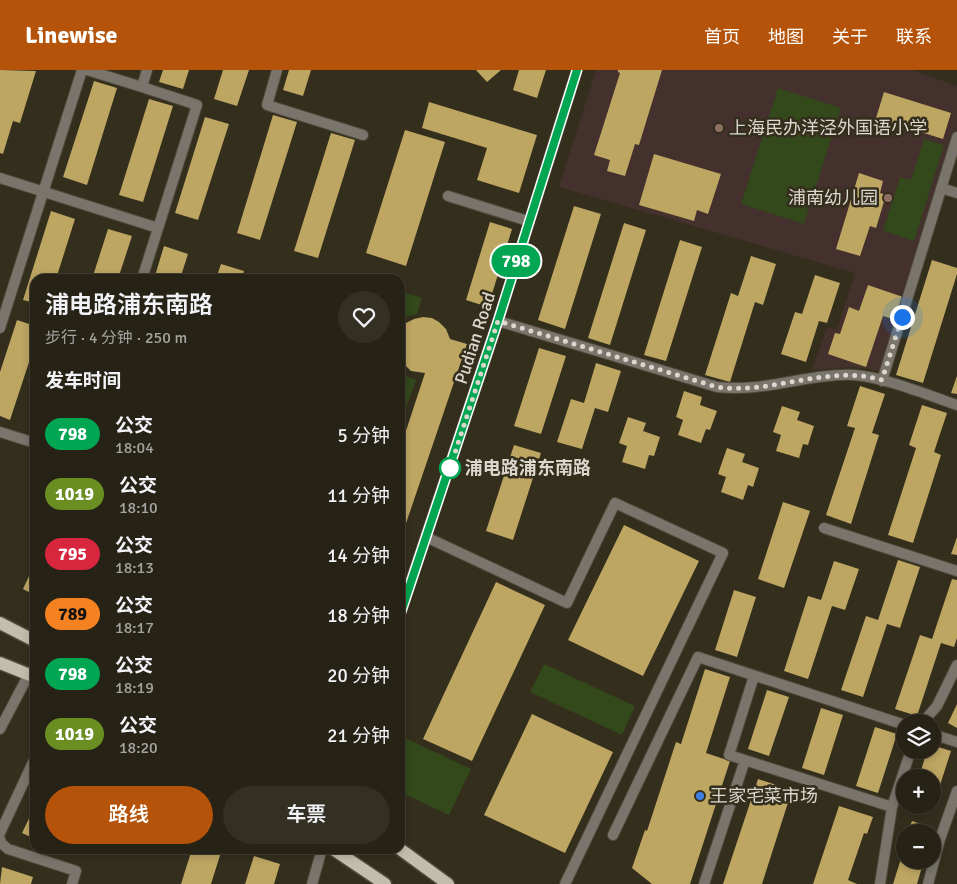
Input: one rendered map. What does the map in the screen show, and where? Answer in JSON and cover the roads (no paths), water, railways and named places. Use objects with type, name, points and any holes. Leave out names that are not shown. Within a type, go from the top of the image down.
[{"type":"main road","points":[[0,623],[30,638]]},
{"type":"main road","points":[[0,663],[30,675]]},
{"type":"main road","points":[[405,853],[448,884]]},
{"type":"main road","points":[[340,854],[385,884]]},
{"type":"street","points":[[0,328],[82,70]]},
{"type":"street","points":[[87,70],[196,105],[144,274]]},
{"type":"street","points":[[142,87],[148,70]]},
{"type":"street","points":[[277,70],[267,105],[363,134]]},
{"type":"street","name":"Pudian Road","points":[[405,599],[498,321],[577,70]]},
{"type":"street","points":[[882,380],[957,137]]},
{"type":"street","points":[[0,178],[158,228]]},
{"type":"street","points":[[941,188],[957,193]]},
{"type":"street","points":[[448,196],[528,221]]},
{"type":"street","points":[[498,321],[717,387],[734,390],[830,376],[855,375],[882,380],[957,405]]},
{"type":"street","points":[[0,432],[30,441]]},
{"type":"street","points":[[426,537],[568,603],[615,503],[723,553],[565,884]]},
{"type":"street","points":[[824,528],[957,571]]},
{"type":"street","points":[[613,834],[698,657],[896,722]]},
{"type":"street","points":[[930,714],[937,706],[957,665]]},
{"type":"street","points":[[754,676],[729,755],[892,806]]},
{"type":"street","points":[[0,729],[30,679]]},
{"type":"street","points":[[941,737],[957,742]]},
{"type":"street","points":[[880,884],[892,806],[907,759]]},
{"type":"street","points":[[704,884],[745,760]]},
{"type":"street","points":[[0,833],[30,769]]},
{"type":"street","points":[[928,884],[940,839],[957,791]]},
{"type":"street","points":[[0,839],[1,843],[8,849],[76,871],[72,884]]},
{"type":"street","points":[[312,884],[321,854]]},
{"type":"place","name":"上海民办洋泾外国语小学","points":[[719,128]]},
{"type":"place","name":"浦南幼儿园","points":[[888,198]]},
{"type":"place","name":"浦电路浦东南路","points":[[450,468]]},
{"type":"place","name":"王家宅菜市场","points":[[700,796]]}]
